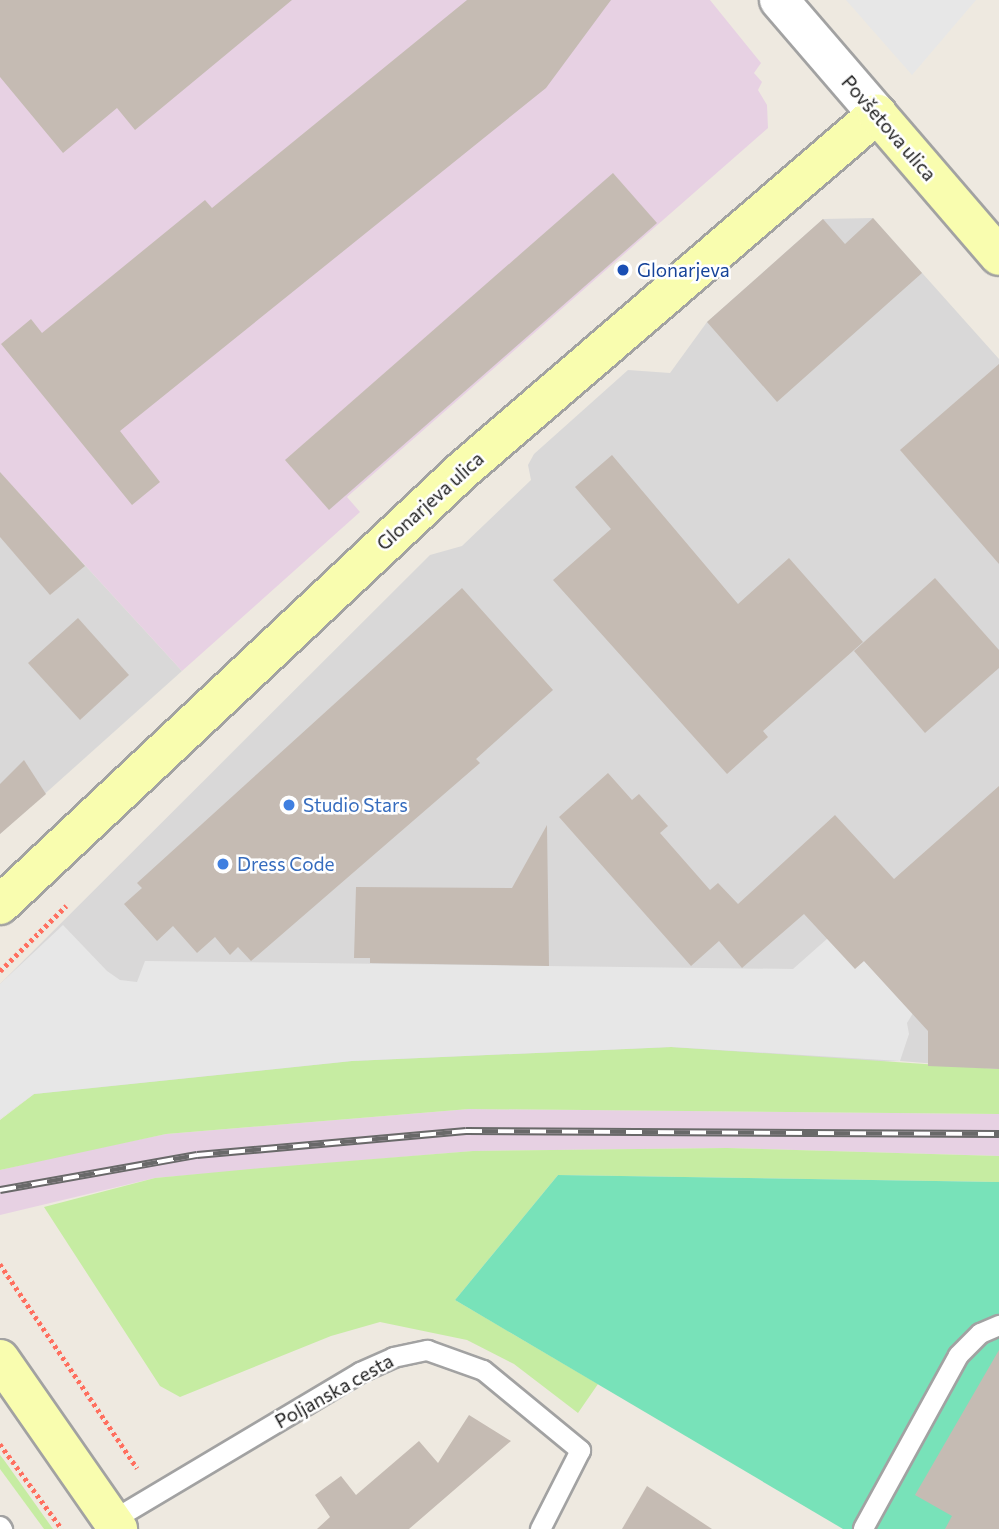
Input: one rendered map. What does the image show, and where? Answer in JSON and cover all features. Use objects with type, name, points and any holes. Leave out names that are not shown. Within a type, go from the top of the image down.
[{"type":"street","name":"Povšetova ulica","points":[[779,0],[999,256]]},
{"type":"street","name":"Glonarjeva ulica","points":[[0,905],[464,469],[877,114]]},
{"type":"street","name":"Poljanska cesta","points":[[0,1359],[115,1525]]},
{"type":"lane","points":[[863,1528],[958,1355],[980,1333],[999,1325]]},
{"type":"lane","name":"Poljanska cesta","points":[[115,1525],[154,1496],[360,1372],[393,1357],[426,1350],[483,1370],[580,1450],[540,1529]]},
{"type":"path","points":[[0,1265],[154,1496]]},
{"type":"path","points":[[0,1444],[62,1529]]},
{"type":"shaded area","points":[[0,0],[710,0],[761,63],[754,73],[762,82],[758,90],[767,105],[768,128],[347,497],[360,512],[182,671],[17,491],[0,503]]},
{"type":"shaded area","points":[[846,0],[976,0],[912,75]]},
{"type":"shaded area","points":[[873,218],[999,359],[999,1069],[900,1061],[34,1094],[0,1119],[0,984],[430,555],[462,546],[531,480],[528,465],[534,454],[628,370],[670,373],[707,322],[823,219]]},
{"type":"shaded area","points":[[17,491],[182,671],[0,834],[0,504]]},
{"type":"shaded area","points":[[63,925],[107,971],[120,980],[137,982],[145,961],[793,969],[828,938],[864,961],[901,1001],[923,997],[907,1023],[909,1034],[900,1061],[671,1047],[352,1061],[34,1094],[0,1119],[0,984]]},
{"type":"shaded area","points":[[469,1109],[999,1114],[999,1156],[727,1148],[473,1151],[155,1178],[0,1215],[0,1170],[74,1153],[166,1134]]},
{"type":"green space","points":[[671,1047],[999,1069],[999,1114],[469,1109],[166,1134],[0,1170],[0,1120],[34,1094],[352,1061]]},
{"type":"green space","points":[[727,1148],[999,1156],[999,1182],[558,1175],[455,1300],[598,1384],[578,1413],[514,1364],[467,1340],[380,1322],[331,1336],[180,1397],[160,1386],[44,1207],[155,1178],[262,1168],[473,1151]]},
{"type":"green space","points":[[558,1175],[999,1182],[999,1529],[843,1529],[455,1300]]},
{"type":"green space","points":[[0,1455],[53,1529],[44,1529],[0,1469]]},
{"type":"building","points":[[0,0],[292,0],[135,130],[117,108],[63,153],[0,77]]},
{"type":"building","points":[[467,0],[611,0],[546,88],[120,431],[160,482],[132,505],[1,344],[31,319],[42,333],[205,200],[212,208]]},
{"type":"building","points":[[613,173],[657,223],[329,510],[285,460]]},
{"type":"building","points":[[873,218],[922,273],[777,402],[707,322],[823,219],[845,244]]},
{"type":"building","points":[[999,364],[999,564],[900,450]]},
{"type":"building","points":[[612,455],[738,604],[789,558],[863,642],[763,731],[768,737],[727,774],[553,580],[611,529],[575,487]]},
{"type":"building","points":[[0,472],[85,566],[50,595],[0,537]]},
{"type":"building","points":[[935,578],[999,650],[999,668],[925,733],[854,651]]},
{"type":"building","points":[[462,588],[553,690],[476,759],[480,763],[251,961],[238,947],[230,955],[215,937],[197,953],[173,926],[157,941],[124,904],[142,888],[137,883]]},
{"type":"building","points":[[78,618],[129,675],[80,720],[28,663]]},
{"type":"building","points":[[24,760],[46,794],[0,834],[0,784]]},
{"type":"building","points":[[608,773],[632,800],[639,794],[668,826],[660,833],[710,890],[718,883],[738,904],[835,815],[894,879],[999,786],[999,1069],[928,1066],[928,1031],[864,961],[855,969],[804,914],[742,968],[719,941],[691,966],[559,817]]},
{"type":"building","points":[[547,825],[549,966],[370,963],[370,958],[354,958],[356,887],[512,888]]},
{"type":"building","points":[[999,1350],[999,1529],[945,1529],[952,1516],[915,1495]]},
{"type":"building","points":[[469,1415],[511,1441],[409,1529],[317,1529],[330,1517],[315,1495],[341,1476],[356,1495],[419,1441],[438,1463]]},
{"type":"building","points":[[647,1486],[712,1529],[622,1529]]},
{"type":"railway","points":[[0,1190],[197,1155],[466,1131],[999,1134]]},
{"type":"place","name":"Glonarjeva","points":[[623,270]]},
{"type":"place","name":"Studio Stars","points":[[289,805]]},
{"type":"place","name":"Dress Code","points":[[223,864]]}]
